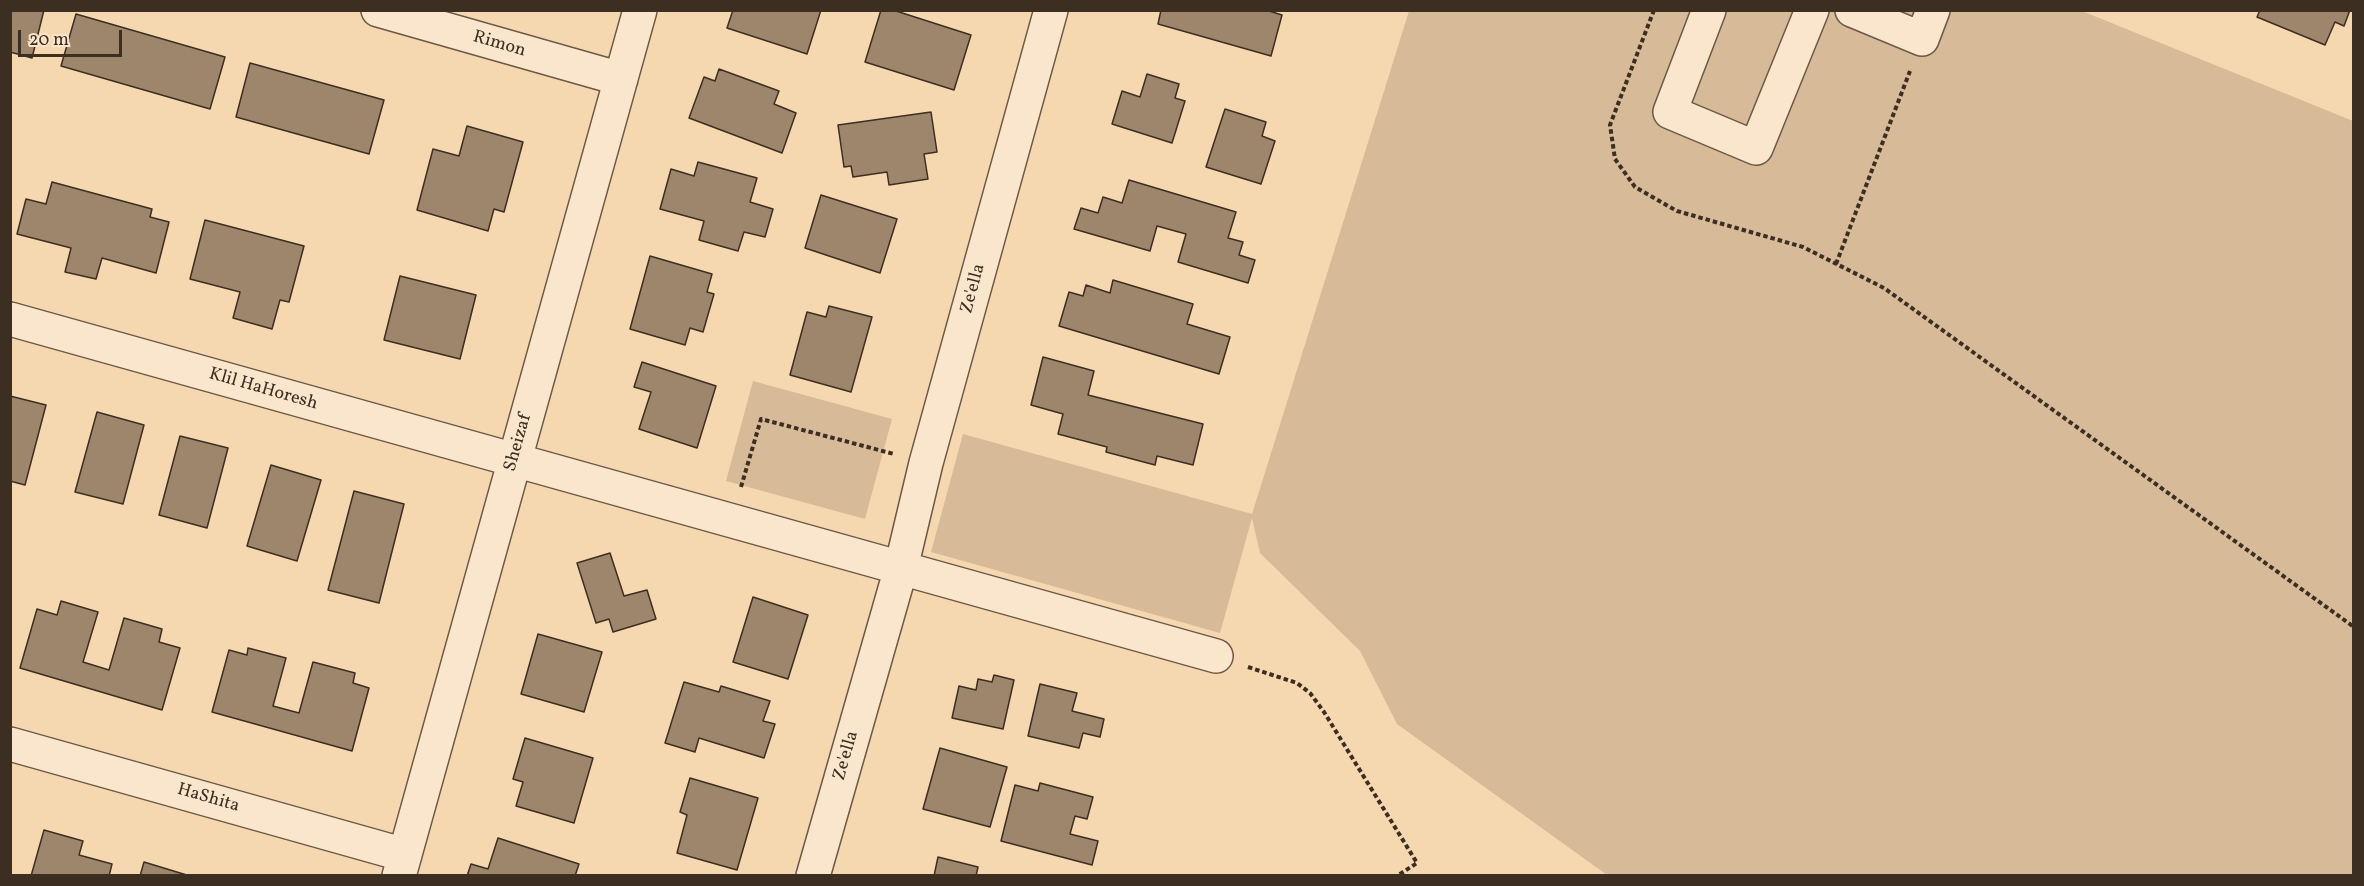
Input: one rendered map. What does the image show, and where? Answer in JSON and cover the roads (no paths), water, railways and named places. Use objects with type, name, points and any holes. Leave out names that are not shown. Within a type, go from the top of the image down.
[{"type":"street","name":"Rimon","points":[[378,10],[621,79]]},
{"type":"street","name":"Sheizaf","points":[[402,865],[640,10]]},
{"type":"street","name":"Ze'ella","points":[[813,876],[901,568],[926,462],[1051,10]]},
{"type":"street","points":[[1709,10],[1671,112],[1756,148],[1812,10]]},
{"type":"street","points":[[1852,10],[1928,25]]},
{"type":"street","name":"Klil HaHoresh","points":[[10,319],[514,460]]},
{"type":"street","points":[[514,460],[1216,656]]},
{"type":"street","name":"HaShita","points":[[10,744],[402,865]]}]
